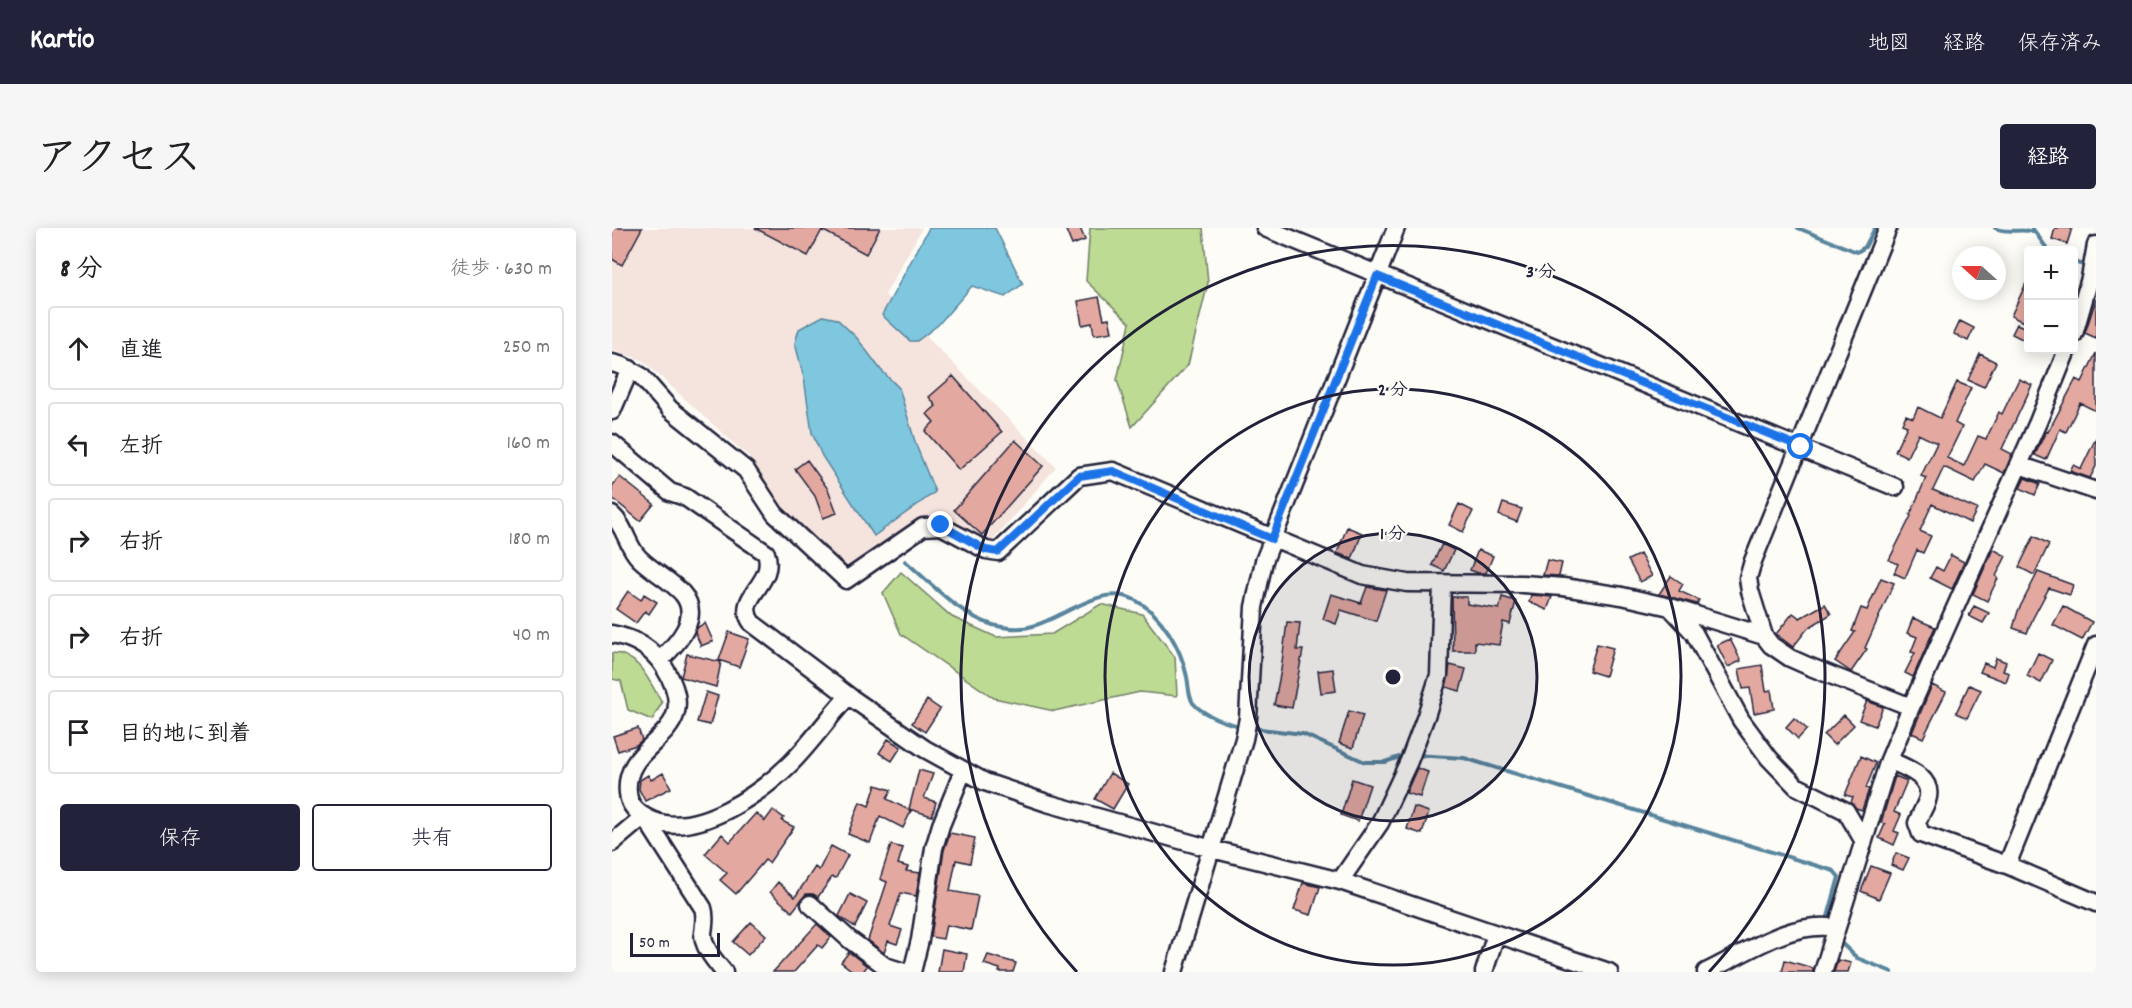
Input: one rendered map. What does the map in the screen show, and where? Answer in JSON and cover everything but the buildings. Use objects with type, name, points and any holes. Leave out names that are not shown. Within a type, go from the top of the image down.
[{"type":"street","points":[[1265,228],[1377,276],[1895,487]]},
{"type":"street","points":[[1174,972],[1244,739],[1248,718],[1254,607],[1264,561],[1396,228]]},
{"type":"street","points":[[1888,228],[1748,578],[1764,636],[1771,645],[1790,658],[1911,707]]},
{"type":"street","points":[[2078,317],[2094,262]]},
{"type":"street","points":[[1823,972],[1829,932],[1863,840],[1889,760],[2065,354]]},
{"type":"street","points":[[612,363],[630,369],[641,376],[670,409],[746,470],[775,514],[846,580],[923,527],[941,525],[986,550],[998,552],[1079,476],[1113,471],[1272,539],[1362,574],[1407,583],[1523,584],[1563,587],[1622,596],[1670,607],[1764,636]]},
{"type":"street","points":[[612,411],[630,369]]},
{"type":"street","points":[[612,443],[670,492],[685,497],[766,554],[769,562],[767,575],[750,599],[747,616],[752,623],[850,697],[925,749],[963,771],[1014,794],[1212,849],[1340,881],[1609,972]]},
{"type":"street","points":[[2019,465],[2096,491]]},
{"type":"street","points":[[612,515],[639,558],[682,593],[690,605],[684,633],[676,645],[660,660]]},
{"type":"street","points":[[1340,881],[1380,823],[1412,754],[1439,675],[1443,584]]},
{"type":"street","points":[[1670,607],[1694,633],[1741,720],[1769,758],[1796,786],[1846,811],[1863,840]]},
{"type":"street","points":[[612,634],[646,647],[660,660],[670,676],[678,700],[678,710],[670,725],[641,756],[627,786],[631,804],[644,816],[704,908],[706,916],[703,935],[706,946],[724,972]]},
{"type":"street","points":[[2007,865],[2096,645]]},
{"type":"street","points":[[644,816],[664,824],[689,824],[734,807],[761,789],[791,763],[844,701],[850,697]]},
{"type":"street","points":[[1889,760],[1910,770],[1923,779],[1927,786],[1927,800],[1917,823],[1921,834],[2007,865],[2096,903]]},
{"type":"street","points":[[912,972],[920,940],[934,848],[963,771]]},
{"type":"street","points":[[612,843],[644,816]]},
{"type":"street","points":[[810,904],[850,940],[885,966],[904,972]]},
{"type":"street","points":[[1706,972],[1799,928],[1829,932]]},
{"type":"street","points":[[1484,972],[1496,934]]},
{"type":"shaded area","points":[[612,228],[922,228],[885,295],[1056,467],[988,546],[932,519],[848,574],[776,508],[750,458],[642,360],[612,350]]},
{"type":"green space","points":[[1090,228],[1203,228],[1208,283],[1188,365],[1132,427],[1117,380],[1130,323],[1086,281]]},
{"type":"green space","points":[[901,572],[952,617],[996,637],[1052,634],[1101,604],[1142,614],[1175,657],[1177,696],[1140,692],[1054,711],[994,698],[901,634],[883,593]]},
{"type":"green space","points":[[612,653],[630,658],[648,678],[662,703],[652,720],[628,710],[621,681],[612,679]]},
{"type":"water","points":[[929,228],[995,228],[1023,284],[1005,297],[972,286],[938,325],[917,341],[910,341],[882,315]]},
{"type":"water","points":[[823,316],[837,319],[857,338],[881,370],[899,388],[916,445],[935,492],[874,536],[822,456],[812,433],[804,378],[795,343],[799,329]]},
{"type":"waterway","points":[[1798,228],[1857,252],[1865,247],[1875,228]]},
{"type":"waterway","points":[[1995,228],[2005,231],[2034,232]]},
{"type":"waterway","points":[[2032,228],[2045,246]]},
{"type":"waterway","points":[[2078,263],[2087,266]]},
{"type":"waterway","points":[[905,561],[957,606],[981,620],[1003,627],[1033,626],[1096,598],[1122,596],[1135,600],[1154,614],[1169,633],[1184,666],[1193,703],[1216,718],[1242,726]]},
{"type":"waterway","points":[[1252,728],[1303,734],[1365,762],[1385,762],[1405,755]]},
{"type":"waterway","points":[[1415,755],[1464,758],[1834,871],[1839,877],[1826,924]]},
{"type":"waterway","points":[[1838,940],[1857,958],[1892,972]]},
{"type":"route","points":[[941,525],[986,550],[998,552],[1079,476],[1113,471],[1272,539],[1377,276],[1801,447]]}]
